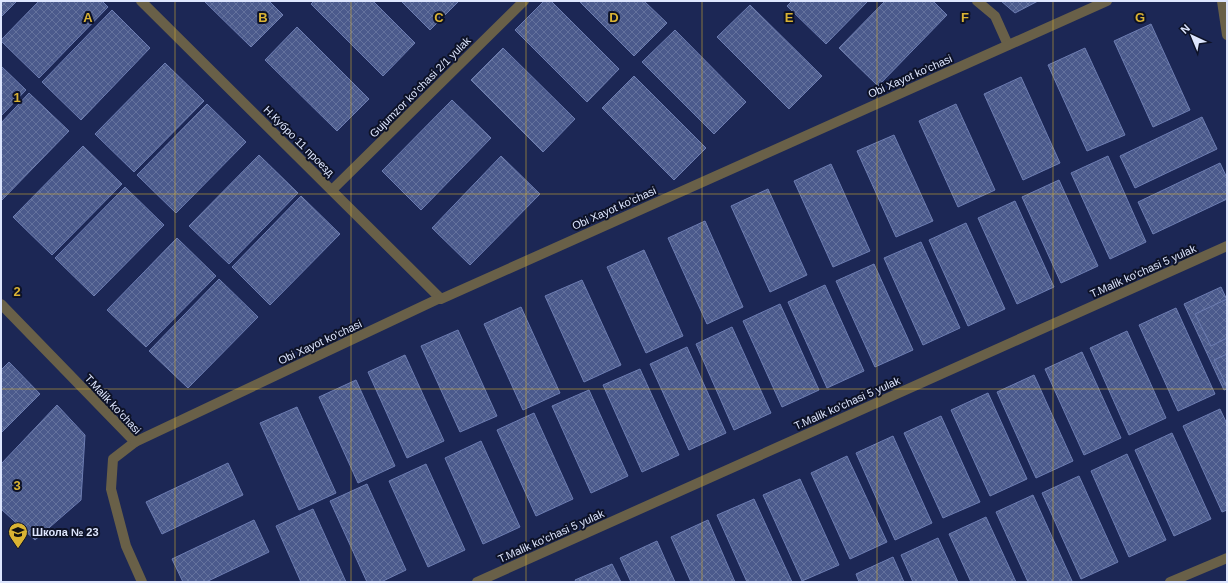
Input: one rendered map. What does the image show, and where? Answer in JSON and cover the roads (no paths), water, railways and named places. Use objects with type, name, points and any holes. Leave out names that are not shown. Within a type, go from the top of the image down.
[{"type":"street","name":"Н.Кубро 11 проезд","points":[[141,1],[440,298]]},
{"type":"street","name":"Gujumzor ko'chasi 2/1 yulak","points":[[332,190],[524,1]]},
{"type":"street","points":[[977,1],[995,16],[1008,45]]},
{"type":"street","name":"Obi Xayot ko'chasi","points":[[135,442],[440,298],[441,299],[448,296],[1107,1]]},
{"type":"street","points":[[1222,1],[1227,35]]},
{"type":"street","name":"T.Malik ko'chasi 5 yulak","points":[[477,582],[1227,246]]},
{"type":"street","name":"T.Malik ko'chasi","points":[[1,304],[135,442],[113,459],[111,489],[126,546],[142,582]]},
{"type":"street","points":[[1170,582],[1227,558]]},
{"type":"place","name":"Школа № 23","points":[[18,549]]}]
